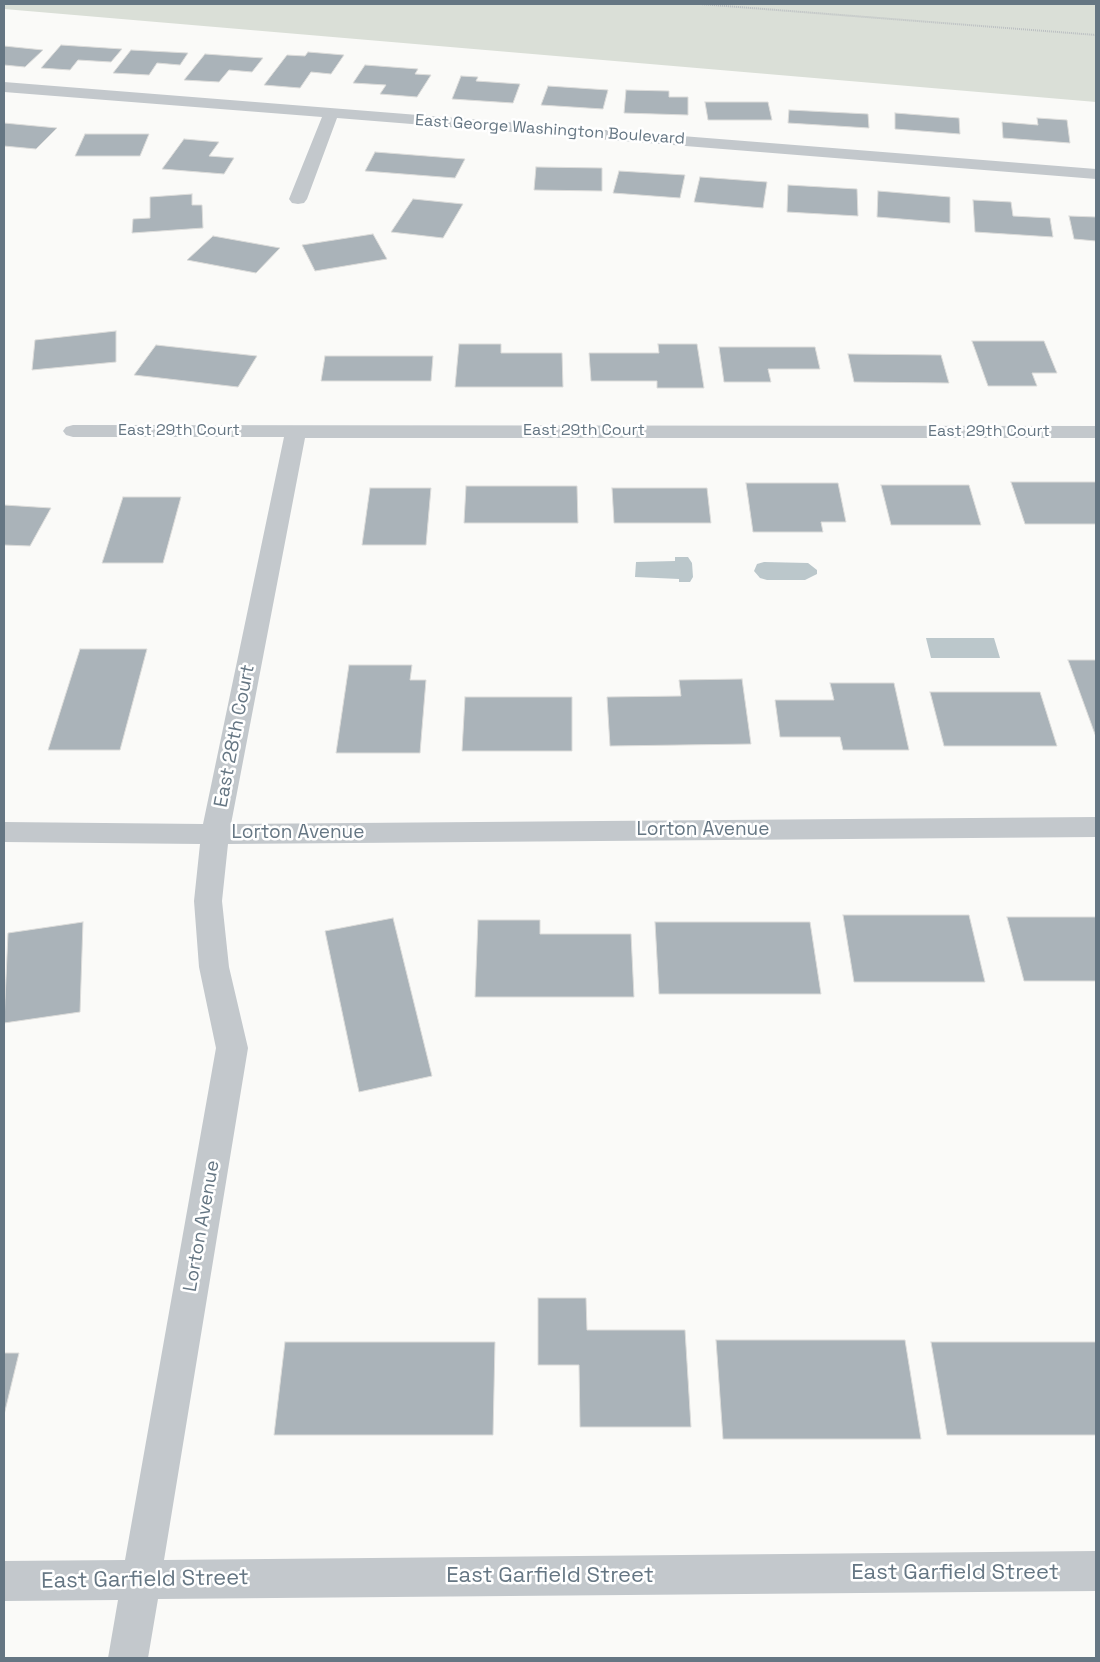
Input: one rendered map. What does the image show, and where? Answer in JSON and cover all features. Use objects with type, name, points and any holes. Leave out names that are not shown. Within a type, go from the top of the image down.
[{"type":"street","name":"East George Washington Boulevard","points":[[4,88],[1096,174]]},
{"type":"street","points":[[298,199],[331,113]]},
{"type":"street","name":"East 29th Court","points":[[73,431],[1096,432]]},
{"type":"street","name":"East 28th Court","points":[[4,832],[215,834],[296,431]]},
{"type":"street","name":"Lorton Avenue","points":[[128,1658],[232,1048],[214,967],[209,910],[215,834],[1096,827]]},
{"type":"street","name":"East Garfield Street","points":[[4,1581],[1096,1571]]},
{"type":"path","points":[[700,4],[1096,35]]},
{"type":"shaded area","points":[[4,4],[1096,4],[1096,102],[4,9]]},
{"type":"shaded area","points":[[675,557],[688,557],[692,563],[693,577],[690,582],[679,582],[679,579],[635,577],[636,562],[675,561]]},
{"type":"shaded area","points":[[764,562],[808,563],[817,570],[817,574],[805,580],[767,580],[760,578],[754,571],[757,564]]},
{"type":"shaded area","points":[[926,638],[994,638],[1000,658],[931,658]]},
{"type":"building","points":[[61,45],[122,49],[111,62],[78,60],[70,70],[41,68]]},
{"type":"building","points":[[4,46],[43,50],[25,67],[4,65]]},
{"type":"building","points":[[131,50],[188,53],[180,65],[157,63],[149,75],[113,73]]},
{"type":"building","points":[[308,52],[344,55],[331,74],[311,72],[300,88],[264,85],[287,55],[305,56]]},
{"type":"building","points":[[205,54],[263,58],[252,72],[229,70],[219,82],[184,80]]},
{"type":"building","points":[[365,65],[418,69],[415,74],[431,75],[417,97],[380,94],[386,85],[353,83]]},
{"type":"building","points":[[461,76],[478,77],[476,81],[520,84],[513,103],[452,99]]},
{"type":"building","points":[[548,86],[608,90],[603,109],[541,105]]},
{"type":"building","points":[[626,90],[669,91],[669,97],[688,97],[688,115],[624,113]]},
{"type":"building","points":[[705,102],[768,102],[772,120],[708,120]]},
{"type":"building","points":[[789,110],[868,114],[869,128],[788,123]]},
{"type":"building","points":[[895,113],[959,118],[960,134],[895,129]]},
{"type":"building","points":[[1037,118],[1067,120],[1070,143],[1003,138],[1002,122],[1038,125]]},
{"type":"building","points":[[4,123],[57,128],[36,149],[4,146]]},
{"type":"building","points":[[85,134],[149,134],[140,156],[75,156]]},
{"type":"building","points":[[184,139],[219,142],[209,156],[234,158],[224,174],[162,169]]},
{"type":"building","points":[[375,152],[465,159],[455,178],[365,171]]},
{"type":"building","points":[[536,167],[602,168],[602,191],[534,190]]},
{"type":"building","points":[[619,171],[685,175],[680,198],[613,193]]},
{"type":"building","points":[[700,177],[767,182],[763,208],[694,202]]},
{"type":"building","points":[[788,185],[857,189],[858,216],[787,212]]},
{"type":"building","points":[[878,191],[950,197],[950,223],[877,217]]},
{"type":"building","points":[[192,194],[192,205],[202,205],[203,228],[132,233],[133,219],[150,218],[150,197]]},
{"type":"building","points":[[413,199],[463,204],[443,238],[391,232]]},
{"type":"building","points":[[973,200],[1011,202],[1013,216],[1050,218],[1053,237],[975,232]]},
{"type":"building","points":[[1069,216],[1096,217],[1096,241],[1074,239]]},
{"type":"building","points":[[373,234],[387,259],[315,271],[302,245]]},
{"type":"building","points":[[213,236],[280,248],[256,273],[187,260]]},
{"type":"building","points":[[116,331],[116,362],[32,370],[35,340]]},
{"type":"building","points":[[972,341],[1044,341],[1057,373],[1032,373],[1037,386],[988,386]]},
{"type":"building","points":[[459,344],[501,344],[501,353],[562,353],[563,387],[455,387]]},
{"type":"building","points":[[658,344],[697,344],[704,388],[657,388],[657,381],[591,381],[589,353],[659,353]]},
{"type":"building","points":[[156,345],[257,356],[238,387],[134,375]]},
{"type":"building","points":[[719,347],[815,347],[820,369],[768,369],[771,382],[724,382]]},
{"type":"building","points":[[848,354],[941,355],[949,383],[854,382]]},
{"type":"building","points":[[325,356],[433,356],[431,381],[321,381]]},
{"type":"building","points":[[1011,482],[1096,482],[1096,524],[1025,524]]},
{"type":"building","points":[[746,483],[838,483],[846,522],[821,522],[823,532],[753,532]]},
{"type":"building","points":[[881,485],[969,485],[981,525],[891,525]]},
{"type":"building","points":[[466,486],[577,486],[578,523],[464,523]]},
{"type":"building","points":[[370,488],[431,488],[426,545],[362,545]]},
{"type":"building","points":[[612,488],[707,488],[711,523],[614,523]]},
{"type":"building","points":[[123,497],[181,497],[163,563],[102,563]]},
{"type":"building","points":[[4,505],[51,508],[30,546],[4,545]]},
{"type":"building","points":[[80,649],[147,649],[120,750],[48,750]]},
{"type":"building","points":[[1068,660],[1096,660],[1096,737]]},
{"type":"building","points":[[349,665],[412,665],[410,680],[426,680],[420,753],[336,753]]},
{"type":"building","points":[[742,679],[751,744],[610,746],[607,697],[681,696],[679,680]]},
{"type":"building","points":[[830,683],[894,683],[909,750],[843,750],[840,737],[780,737],[775,700],[834,700]]},
{"type":"building","points":[[930,692],[1040,692],[1057,746],[944,746]]},
{"type":"building","points":[[465,697],[572,697],[572,751],[462,751]]},
{"type":"building","points":[[843,915],[969,915],[985,982],[854,982]]},
{"type":"building","points":[[1007,917],[1096,917],[1096,981],[1024,981]]},
{"type":"building","points":[[393,918],[432,1076],[359,1092],[325,931]]},
{"type":"building","points":[[478,920],[540,920],[540,934],[631,934],[634,997],[475,997]]},
{"type":"building","points":[[83,922],[80,1012],[4,1023],[8,933]]},
{"type":"building","points":[[655,922],[810,922],[821,994],[659,994]]},
{"type":"building","points":[[538,1298],[586,1298],[587,1330],[685,1330],[691,1427],[580,1427],[579,1365],[538,1365]]},
{"type":"building","points":[[716,1340],[905,1340],[921,1439],[723,1439]]},
{"type":"building","points":[[285,1342],[495,1342],[493,1435],[274,1435]]},
{"type":"building","points":[[931,1342],[1096,1342],[1096,1435],[947,1435]]},
{"type":"building","points":[[4,1353],[19,1353],[4,1415]]}]
